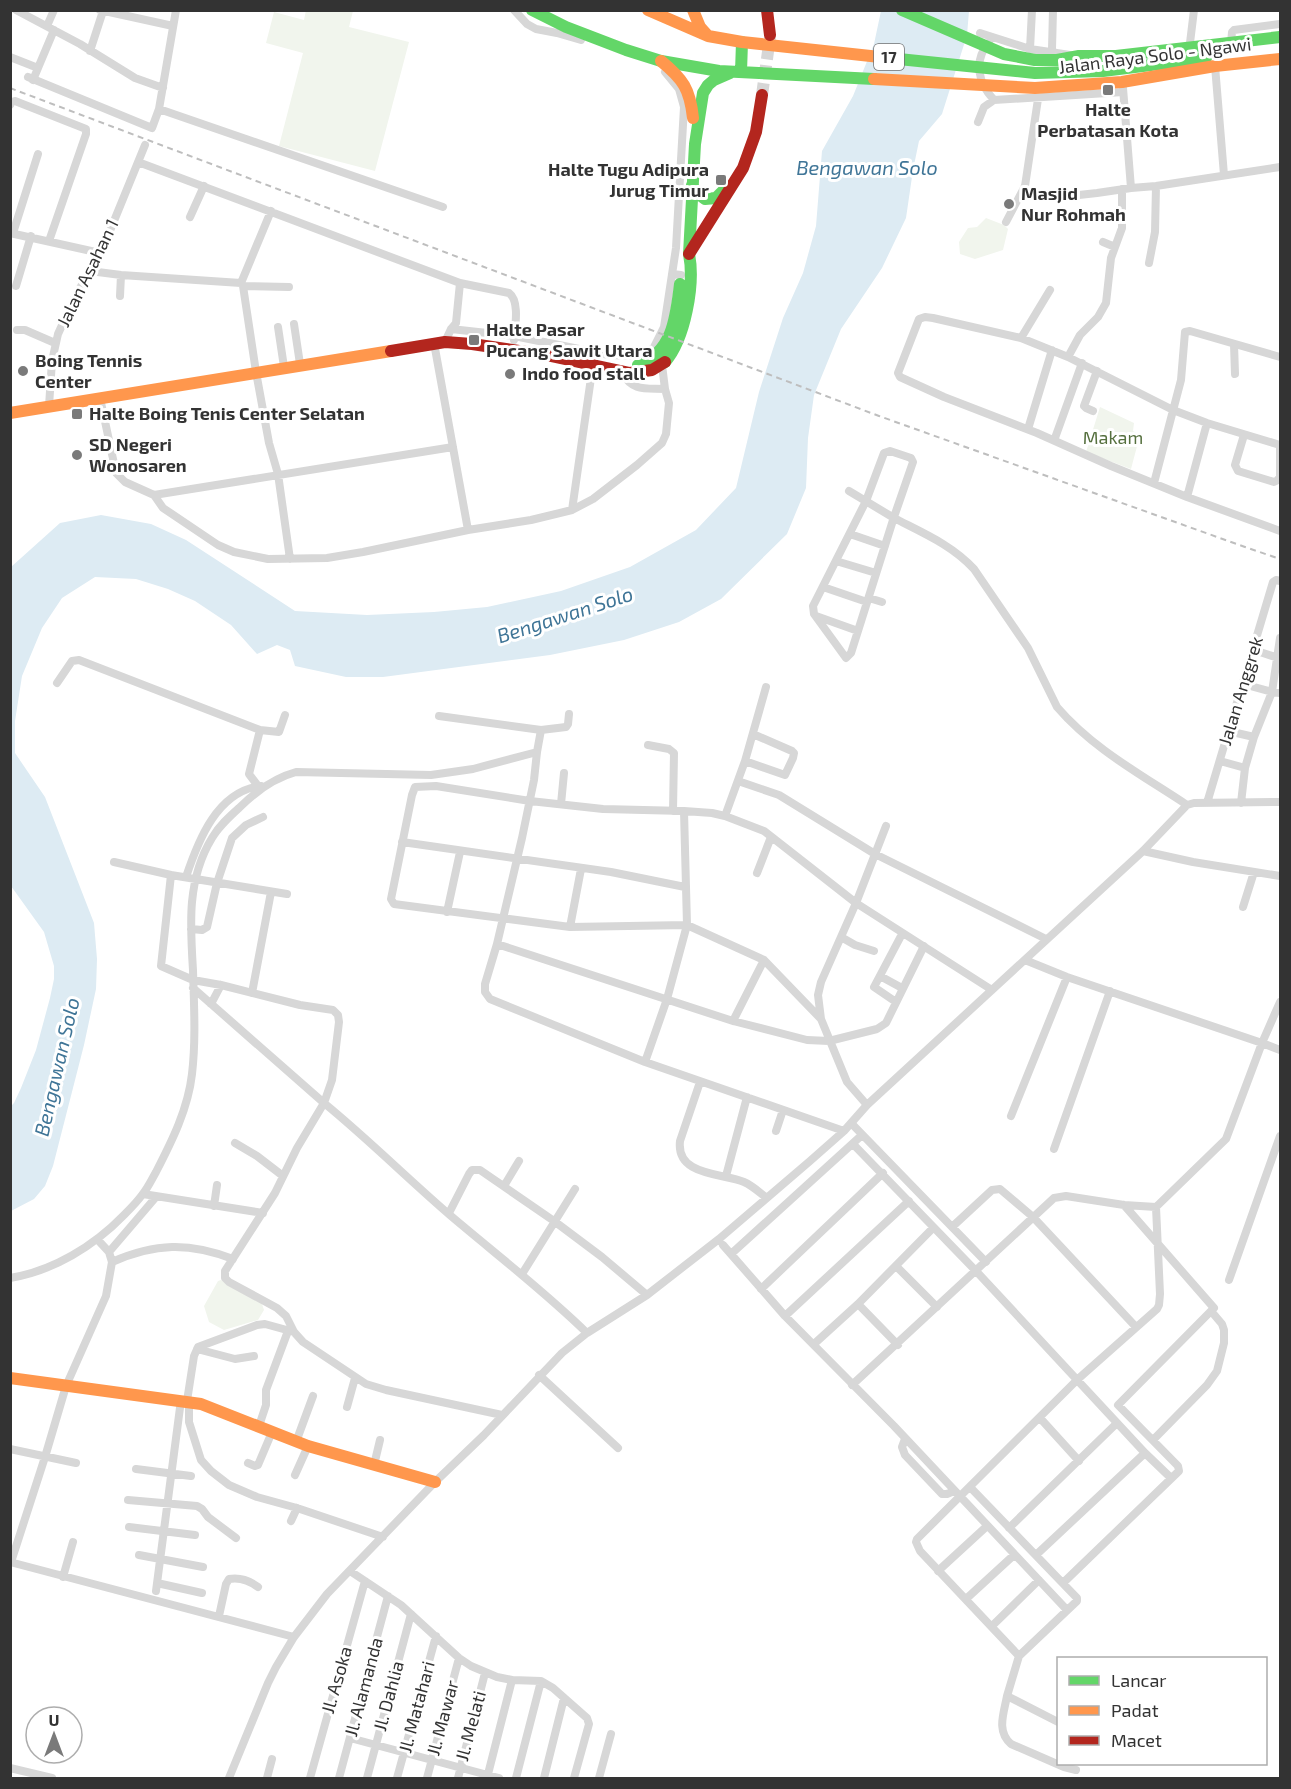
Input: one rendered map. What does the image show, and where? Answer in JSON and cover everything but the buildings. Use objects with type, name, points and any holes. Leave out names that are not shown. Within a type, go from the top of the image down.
[{"type":"main road","name":"17","points":[[532,10],[603,42],[661,60],[706,70],[1036,94]]},
{"type":"main road","name":"17","points":[[648,10],[708,36],[742,42]]},
{"type":"main road","points":[[693,10],[700,27],[708,36]]},
{"type":"main road","points":[[767,10],[770,35],[774,26],[774,10]]},
{"type":"main road","points":[[902,10],[1004,54],[1035,60],[1057,60],[1079,56],[1116,56],[1281,37]]},
{"type":"main road","points":[[10,413],[439,342],[514,349],[595,365],[622,373],[644,372],[662,365],[674,349],[684,321],[691,265],[688,254],[695,144],[702,93],[706,85],[714,78],[736,72],[742,42]]},
{"type":"main road","name":"Jalan Raya Solo - Ngawi","points":[[742,42],[1035,73],[1118,69],[1281,48]]},
{"type":"main road","points":[[1116,56],[1118,69]]},
{"type":"main road","name":"Jalan Raya Solo - Ngawi","points":[[1036,94],[1123,87],[1215,66],[1281,59]]},
{"type":"main road","points":[[661,60],[681,77],[689,89],[695,144]]},
{"type":"main road","points":[[595,365],[635,366],[648,362],[663,348],[672,327],[677,275],[743,168],[759,121],[762,95]]},
{"type":"main road","points":[[692,185],[697,193],[708,199],[716,198],[733,181]]},
{"type":"main road","points":[[10,1377],[201,1404],[302,1444],[435,1482]]},
{"type":"street","points":[[16,10],[135,78],[163,88]]},
{"type":"street","points":[[54,10],[51,28],[38,68],[30,78],[152,128],[159,110],[176,10]]},
{"type":"street","points":[[451,329],[514,336],[609,355],[633,356],[645,353],[654,347],[664,327],[677,275],[676,248],[684,107],[679,89],[660,67],[568,36],[536,29],[527,24],[514,10]]},
{"type":"street","points":[[1030,49],[1032,10]]},
{"type":"street","points":[[1053,10],[1052,49],[1054,52]]},
{"type":"street","points":[[1188,60],[1194,10]]},
{"type":"street","points":[[90,51],[102,11],[173,26]]},
{"type":"street","points":[[1231,43],[1232,32],[1235,30],[1281,24]]},
{"type":"street","points":[[980,33],[1030,49],[1079,56]]},
{"type":"street","points":[[994,38],[983,52],[979,70],[983,87],[994,100]]},
{"type":"street","points":[[10,57],[38,68]]},
{"type":"street","points":[[1215,66],[1224,176]]},
{"type":"street","points":[[1068,357],[1080,335],[1100,314],[1106,303],[1109,269],[1122,228],[1127,188],[1123,87]]},
{"type":"street","points":[[978,122],[987,103],[1036,94],[1025,186],[1027,194],[1070,196],[1156,186],[1281,167]]},
{"type":"street","points":[[10,105],[15,101],[86,129],[49,241]]},
{"type":"street","points":[[159,110],[443,207]]},
{"type":"street","name":"Jalan Asahan 1","points":[[49,406],[51,371],[56,343],[70,308],[100,253],[145,145]]},
{"type":"street","points":[[38,154],[12,233],[100,253]]},
{"type":"street","points":[[138,162],[460,283],[508,293],[514,299],[514,349]]},
{"type":"street","points":[[190,217],[204,186]]},
{"type":"street","points":[[1006,222],[1025,186]]},
{"type":"street","points":[[1149,263],[1155,232],[1156,186]]},
{"type":"street","points":[[271,211],[242,284],[255,372],[269,443],[278,474],[290,559]]},
{"type":"street","points":[[16,286],[31,236]]},
{"type":"street","points":[[1103,242],[1115,247]]},
{"type":"street","points":[[90,271],[289,287]]},
{"type":"street","points":[[120,296],[121,275]]},
{"type":"street","points":[[460,283],[456,323],[439,342],[453,447],[468,530]]},
{"type":"street","points":[[1021,338],[1050,290]]},
{"type":"street","points":[[1244,435],[1235,468],[1238,471],[1274,482],[1278,480],[1281,445],[1206,423],[1173,410],[1082,363],[1021,338],[933,318],[919,319],[898,373],[900,377],[944,397],[1028,429],[1111,466],[1187,497],[1281,531]]},
{"type":"street","points":[[294,324],[300,364]]},
{"type":"street","points":[[278,327],[284,367]]},
{"type":"street","points":[[17,330],[25,330],[56,343]]},
{"type":"street","points":[[1154,483],[1182,371],[1185,332],[1190,331],[1281,357]]},
{"type":"street","points":[[1234,344],[1235,374]]},
{"type":"street","points":[[1028,429],[1052,351]]},
{"type":"street","points":[[1055,438],[1082,363]]},
{"type":"street","points":[[572,510],[595,365]]},
{"type":"street","points":[[100,398],[117,473],[125,482],[154,495],[163,508],[227,549],[268,559],[327,558],[531,520],[572,510],[593,499],[662,443],[666,434],[669,403],[662,365]]},
{"type":"street","points":[[1093,411],[1084,406],[1097,371]]},
{"type":"street","points":[[622,373],[626,380],[636,387],[665,389]]},
{"type":"street","points":[[1187,497],[1206,423]]},
{"type":"street","points":[[154,495],[453,447]]},
{"type":"street","points":[[890,451],[913,460],[894,517],[851,653],[846,658],[816,616],[813,606],[866,501],[884,453],[890,451]]},
{"type":"street","points":[[849,491],[934,537],[966,560],[1028,648],[1057,707],[1098,747],[1187,805],[1281,802]]},
{"type":"street","points":[[850,534],[885,546]]},
{"type":"street","points":[[836,561],[876,573]]},
{"type":"street","name":"Jalan Anggrek","points":[[1207,803],[1274,582],[1278,580]]},
{"type":"street","points":[[823,587],[882,602]]},
{"type":"street","points":[[816,616],[858,631]]},
{"type":"street","points":[[1241,803],[1245,768],[1254,737],[1276,693],[1281,638]]},
{"type":"street","points":[[1254,650],[1278,658]]},
{"type":"street","points":[[57,683],[72,661],[79,660],[260,730],[279,732],[285,715]]},
{"type":"street","points":[[1243,684],[1276,693]]},
{"type":"street","points":[[725,816],[745,761],[766,687]]},
{"type":"street","points":[[439,716],[541,730],[566,727],[568,714]]},
{"type":"street","points":[[242,791],[249,774],[260,730]]},
{"type":"street","points":[[541,730],[530,801],[517,860],[485,984],[485,992],[490,999],[645,1062],[844,1131]]},
{"type":"street","points":[[1228,731],[1254,737]]},
{"type":"street","points":[[745,761],[785,775],[794,759],[792,751],[753,734]]},
{"type":"street","points":[[648,745],[669,749],[674,753],[673,811]]},
{"type":"street","points":[[10,1278],[48,1267],[77,1252],[117,1222],[143,1194],[180,1122],[190,1089],[195,1041],[191,878],[202,835],[213,817],[224,806],[242,791],[296,772],[431,775],[473,769],[537,752]]},
{"type":"street","points":[[1220,761],[1245,768]]},
{"type":"street","points":[[249,774],[261,786]]},
{"type":"street","points":[[561,804],[564,774]]},
{"type":"street","points":[[431,775],[436,786]]},
{"type":"street","points":[[738,781],[779,795],[875,854],[1046,939]]},
{"type":"street","points":[[191,878],[211,840],[224,822],[261,786]]},
{"type":"street","points":[[821,1019],[764,960],[687,925],[570,927],[392,903],[414,788],[436,786],[530,801],[603,809],[706,812],[725,816],[764,831],[856,903],[992,990]]},
{"type":"street","points":[[228,1779],[268,1683],[294,1637],[327,1594],[539,1375],[587,1333],[646,1295],[719,1239],[844,1131],[867,1105],[1143,851],[1187,805]]},
{"type":"street","points":[[224,806],[224,822]]},
{"type":"street","points":[[645,1062],[667,999],[687,925],[684,812]]},
{"type":"street","points":[[191,929],[207,927],[217,883],[232,838],[246,825],[263,817]]},
{"type":"street","points":[[867,1105],[847,1082],[835,1050],[829,1041],[821,1019],[819,989],[886,826]]},
{"type":"street","points":[[757,873],[771,837]]},
{"type":"street","points":[[402,842],[611,872],[685,887]]},
{"type":"street","points":[[1143,851],[1193,862],[1281,876]]},
{"type":"street","points":[[447,912],[460,852]]},
{"type":"street","points":[[114,862],[171,875],[287,894]]},
{"type":"street","points":[[570,927],[581,868]]},
{"type":"street","points":[[1243,907],[1254,872]]},
{"type":"street","points":[[171,875],[161,966],[193,984],[212,1004],[448,1213],[553,1300],[587,1333]]},
{"type":"street","points":[[252,993],[271,892]]},
{"type":"street","points":[[896,1002],[875,988],[902,934]]},
{"type":"street","points":[[841,937],[855,945],[874,951]]},
{"type":"street","points":[[497,944],[733,1021],[807,1040],[829,1041],[886,1023],[924,946]]},
{"type":"street","points":[[733,1021],[764,960]]},
{"type":"street","points":[[1025,960],[1067,977],[1281,1050]]},
{"type":"street","points":[[880,976],[902,988]]},
{"type":"street","points":[[1011,1116],[1067,977]]},
{"type":"street","points":[[193,984],[221,985],[333,1010],[339,1022],[333,1073],[324,1103],[263,1213],[225,1271],[226,1279],[277,1308],[290,1321],[291,1331],[266,1390],[265,1408],[259,1426]]},
{"type":"street","points":[[212,1004],[221,985]]},
{"type":"street","points":[[1054,1149],[1110,991]]},
{"type":"street","points":[[1019,1656],[920,1551],[917,1539],[956,1494],[970,1487],[1078,1379],[1160,1305],[1156,1207],[1226,1139],[1262,1043],[1281,1002]]},
{"type":"street","points":[[700,1082],[680,1141],[683,1158],[700,1171],[744,1182],[767,1198]]},
{"type":"street","points":[[726,1176],[747,1097]]},
{"type":"street","points":[[776,1131],[783,1110]]},
{"type":"street","points":[[851,1123],[986,1262]]},
{"type":"street","points":[[731,1254],[862,1135]]},
{"type":"street","points":[[1229,1280],[1281,1136]]},
{"type":"street","points":[[235,1143],[283,1176]]},
{"type":"street","points":[[853,1144],[1171,1478]]},
{"type":"street","points":[[504,1186],[519,1161]]},
{"type":"street","points":[[448,1213],[472,1170],[483,1171],[602,1257],[646,1295]]},
{"type":"street","points":[[761,1289],[883,1173]]},
{"type":"street","points":[[214,1206],[217,1185]]},
{"type":"street","points":[[952,1227],[992,1190],[998,1188],[1033,1217],[1136,1327]]},
{"type":"street","points":[[522,1274],[575,1189]]},
{"type":"street","points":[[143,1194],[263,1213]]},
{"type":"street","points":[[852,1385],[1058,1196],[1156,1207]]},
{"type":"street","points":[[109,1252],[156,1197]]},
{"type":"street","points":[[785,1316],[909,1201]]},
{"type":"street","points":[[1108,1413],[1214,1308],[1124,1205]]},
{"type":"street","points":[[814,1344],[858,1304],[933,1228]]},
{"type":"street","points":[[97,1239],[109,1252],[112,1262],[106,1296],[66,1386],[11,1562],[294,1637]]},
{"type":"street","points":[[723,1245],[785,1316],[905,1438],[1068,1610]]},
{"type":"street","points":[[112,1262],[146,1250],[181,1246],[233,1259]]},
{"type":"street","points":[[896,1266],[936,1307]]},
{"type":"street","points":[[858,1304],[898,1344]]},
{"type":"street","points":[[1153,1440],[1207,1386],[1217,1371],[1224,1343],[1224,1330],[1211,1311]]},
{"type":"street","points":[[202,1593],[157,1587],[170,1473],[196,1349],[265,1324],[291,1331],[303,1342],[366,1384],[502,1415]]},
{"type":"street","points":[[196,1349],[234,1359],[254,1356]]},
{"type":"street","points":[[539,1375],[618,1448]]},
{"type":"street","points":[[347,1407],[355,1378]]},
{"type":"street","points":[[295,1474],[313,1396]]},
{"type":"street","points":[[186,1401],[189,1422],[201,1460],[211,1472],[242,1491],[383,1537]]},
{"type":"street","points":[[1063,1583],[1179,1471],[1179,1468],[1118,1405]]},
{"type":"street","points":[[1040,1418],[1079,1461]]},
{"type":"street","points":[[1009,1528],[1117,1423]]},
{"type":"street","points":[[248,1463],[258,1465],[272,1432]]},
{"type":"street","points":[[374,1465],[380,1440]]},
{"type":"street","points":[[10,1449],[76,1463]]},
{"type":"street","points":[[1036,1556],[1145,1453]]},
{"type":"street","points":[[136,1469],[191,1476]]},
{"type":"street","points":[[970,1487],[1077,1598],[1077,1601],[1019,1656],[1002,1723],[1002,1732],[1011,1744],[1057,1762]]},
{"type":"street","points":[[128,1500],[200,1507],[208,1518],[236,1538]]},
{"type":"street","points":[[291,1521],[297,1508]]},
{"type":"street","points":[[938,1571],[987,1526]]},
{"type":"street","points":[[129,1527],[195,1535]]},
{"type":"street","points":[[63,1576],[73,1542]]},
{"type":"street","points":[[966,1599],[1014,1555]]},
{"type":"street","points":[[139,1556],[203,1567]]},
{"type":"street","points":[[350,1571],[411,1614],[459,1658],[485,1673],[512,1680],[541,1681],[553,1688],[589,1721],[574,1779]]},
{"type":"street","points":[[219,1616],[229,1579],[245,1580],[258,1587]]},
{"type":"street","points":[[992,1626],[1039,1580]]},
{"type":"street","name":"Jl. Asoka","points":[[310,1779],[365,1581]]},
{"type":"street","name":"Jl. Alamanda","points":[[339,1779],[388,1596]]},
{"type":"street","name":"Jl. Dahlia","points":[[367,1779],[411,1614]]},
{"type":"street","name":"Jl. Matahari","points":[[397,1779],[436,1636]]},
{"type":"street","name":"Jl. Mawar","points":[[427,1779],[459,1658]]},
{"type":"street","name":"Jl. Melati","points":[[458,1779],[485,1673]]},
{"type":"street","points":[[487,1777],[512,1680]]},
{"type":"street","points":[[516,1779],[541,1681]]},
{"type":"street","points":[[1007,1696],[1057,1721]]},
{"type":"street","points":[[544,1779],[564,1698]]},
{"type":"street","points":[[599,1779],[611,1734]]},
{"type":"street","points":[[350,1738],[499,1779]]},
{"type":"street","points":[[267,1779],[273,1759]]},
{"type":"street","points":[[1065,1765],[1076,1770]]},
{"type":"street","points":[[10,1768],[52,1779]]},
{"type":"green space","points":[[306,10],[353,11],[349,27],[409,42],[375,171],[279,146],[303,53],[266,43],[274,12],[304,20]]},
{"type":"green space","points":[[986,218],[1008,229],[1003,250],[975,259],[960,254],[959,242],[968,228],[977,227]]},
{"type":"green space","name":"Makam","points":[[1100,407],[1134,423],[1133,431],[1140,435],[1131,469],[1086,452]]},
{"type":"green space","points":[[221,1280],[261,1301],[264,1310],[258,1320],[224,1330],[209,1322],[204,1306],[218,1281]]},
{"type":"water","name":"Bengawan Solo","points":[[881,11],[969,11],[967,35],[942,114],[919,141],[906,218],[882,268],[841,329],[814,395],[808,438],[806,488],[787,534],[721,599],[679,622],[624,640],[550,655],[383,677],[346,677],[295,666],[290,650],[277,645],[257,654],[231,625],[195,601],[168,589],[136,579],[95,577],[62,598],[42,628],[22,676],[15,721],[15,753],[45,797],[94,923],[97,959],[96,989],[53,1166],[45,1186],[34,1199],[11,1211],[11,1106],[36,1050],[50,998],[54,966],[44,932],[11,886],[11,567],[60,523],[101,515],[151,524],[186,540],[295,611],[367,615],[434,612],[487,607],[561,591],[630,567],[696,530],[736,488],[759,392],[783,318],[803,273],[816,226],[822,151],[853,96],[874,44]]},
{"type":"tunnel","points":[[762,95],[770,37]]},
{"type":"railway","points":[[10,88],[879,416],[1280,559]]},
{"type":"traffic: fast","points":[[532,10],[566,27],[661,61],[719,71],[874,79]]},
{"type":"traffic: fast","points":[[902,10],[1004,54],[1035,60],[1057,60],[1079,56],[1116,56],[1280,37]]},
{"type":"traffic: fast","points":[[741,72],[742,42]]},
{"type":"traffic: fast","points":[[889,58],[1035,73],[1103,71],[1206,58]]},
{"type":"traffic: fast","points":[[665,362],[678,340],[687,311],[691,280],[689,254],[695,144],[703,93],[714,80],[730,73]]},
{"type":"traffic: fast","points":[[692,185],[705,199],[716,198],[724,190]]},
{"type":"traffic: fast","points":[[638,365],[659,352],[666,342],[677,309],[680,284]]},
{"type":"traffic: slow","points":[[648,10],[708,36],[742,42],[889,58]]},
{"type":"traffic: slow","points":[[693,10],[700,27],[708,36]]},
{"type":"traffic: slow","points":[[874,79],[1035,88],[1122,82],[1215,66],[1280,59]]},
{"type":"traffic: slow","points":[[661,61],[675,73],[684,85],[690,99],[693,118]]},
{"type":"traffic: slow","points":[[10,413],[391,351]]},
{"type":"traffic: slow","points":[[10,1378],[201,1404],[308,1446],[435,1482]]},
{"type":"traffic: jam","points":[[767,10],[770,35]]},
{"type":"traffic: jam","points":[[689,254],[743,168],[756,132],[762,95]]},
{"type":"traffic: jam","points":[[391,351],[445,342],[472,344],[546,355],[630,373],[652,370],[665,362]]},
{"type":"place","name":"Halte Perbatasan Kota","points":[[1108,90]]},
{"type":"place","name":"Halte Tugu Adipura Jurug Timur","points":[[721,180]]},
{"type":"place","name":"Masjid Nur Rohmah","points":[[1009,204]]},
{"type":"place","name":"Halte Pasar Pucang Sawit Utara","points":[[474,340]]},
{"type":"place","name":"Boing Tennis Center","points":[[23,371]]},
{"type":"place","name":"Indo food stall","points":[[510,374]]},
{"type":"place","name":"Halte Boing Tenis Center Selatan","points":[[77,414]]},
{"type":"place","name":"SD Negeri Wonosaren","points":[[77,455]]}]
